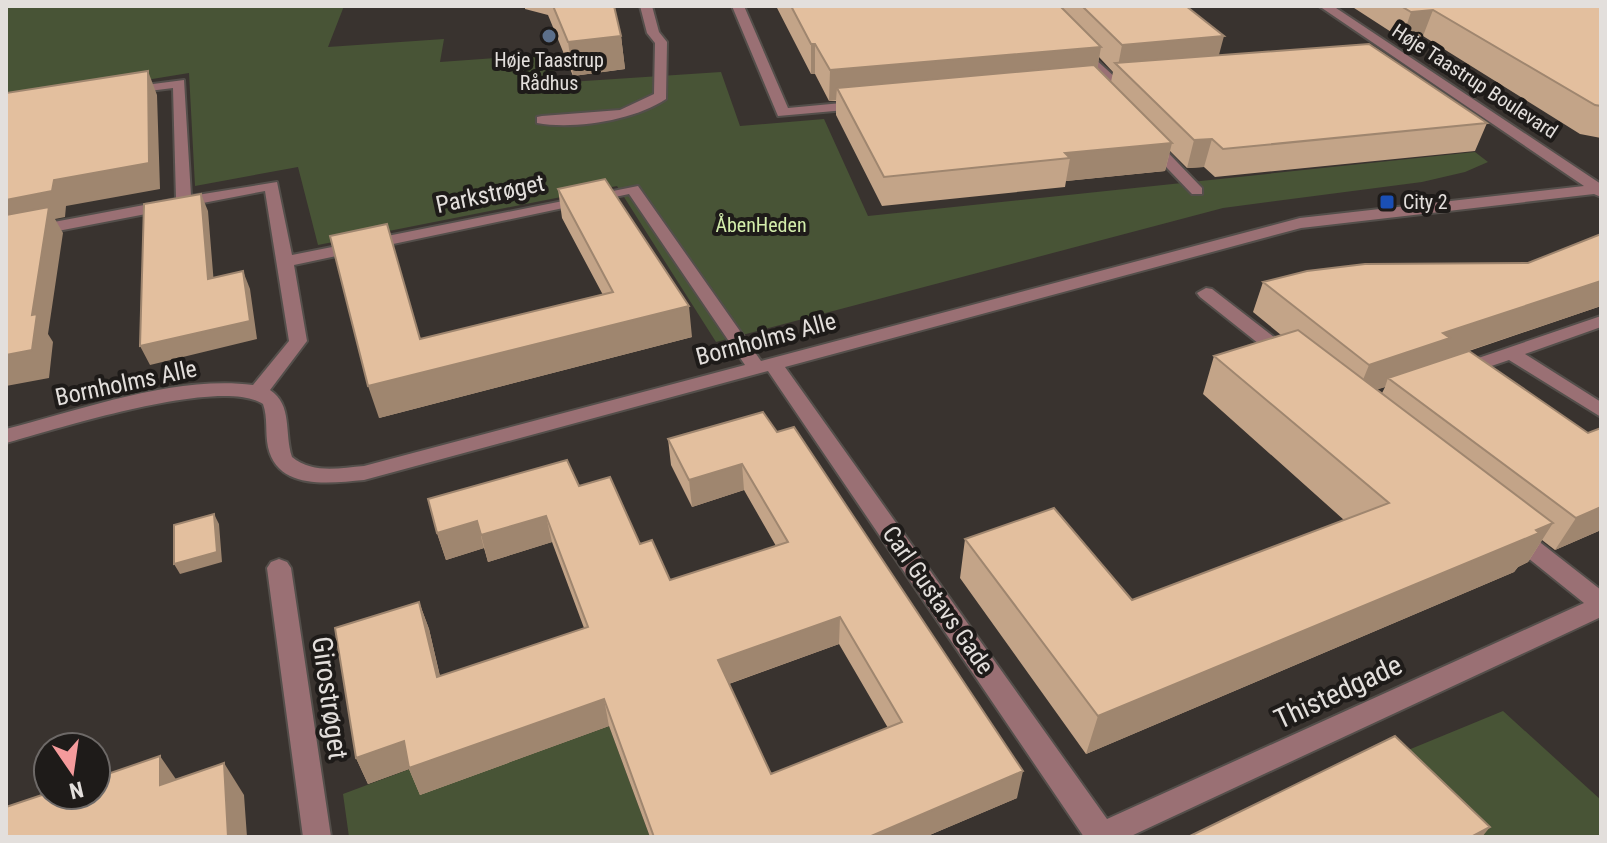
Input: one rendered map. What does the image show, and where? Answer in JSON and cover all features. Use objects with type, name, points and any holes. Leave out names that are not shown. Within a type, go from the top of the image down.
[{"type":"street","points":[[542,120],[633,112],[652,104],[661,96],[661,42],[653,33],[646,6]]},
{"type":"street","points":[[738,6],[783,113],[883,103]]},
{"type":"street","name":"Høje Taastrup Boulevard","points":[[1325,6],[1600,190]]},
{"type":"street","points":[[1070,39],[1103,87]]},
{"type":"street","points":[[1378,59],[1401,56]]},
{"type":"street","points":[[1068,86],[1103,87],[1128,81]]},
{"type":"street","points":[[116,93],[179,83],[184,202]]},
{"type":"street","points":[[1135,127],[1197,191]]},
{"type":"street","points":[[6,236],[272,185],[298,341],[258,392]]},
{"type":"street","name":"Parkstrøget","points":[[284,262],[633,189],[764,366]]},
{"type":"street","name":"Bornholms Alle","points":[[6,436],[189,393],[223,389],[258,392],[269,396],[275,403],[279,456],[286,467],[299,474],[334,478],[394,467],[1300,223],[1600,190]]},
{"type":"street","points":[[1206,293],[1304,369]]},
{"type":"street","points":[[1439,378],[1601,321]]},
{"type":"street","points":[[1511,353],[1601,411]]},
{"type":"street","name":"Carl Gustavs Gade","points":[[764,366],[1101,836]]},
{"type":"street","points":[[1502,525],[1601,605]]},
{"type":"street","name":"Girostrøget","points":[[279,568],[317,837]]},
{"type":"street","name":"Thistedgade","points":[[1101,836],[1601,605]]},
{"type":"green space","name":"ÅbenHeden","points":[[6,6],[344,6],[328,47],[444,39],[440,62],[553,54],[554,83],[721,72],[740,126],[824,119],[868,216],[1475,152],[1488,162],[1465,172],[1422,182],[1223,208],[716,342],[617,186],[318,245],[298,167],[195,186],[189,73],[91,89],[6,108]]},
{"type":"green space","points":[[1503,711],[1601,800],[1601,837],[1453,837],[1379,762]]},
{"type":"green space","points":[[609,726],[650,837],[349,837],[343,794],[415,767],[421,794]]},
{"type":"building","points":[[553,6],[614,6],[621,36],[568,42]]},
{"type":"building","points":[[791,6],[1060,6],[1101,47],[830,70],[815,44],[811,44]]},
{"type":"building","points":[[1082,6],[1186,6],[1224,36],[1122,45]]},
{"type":"building","points":[[1401,6],[1601,6],[1601,106],[1433,10],[1411,12]]},
{"type":"building","points":[[1369,44],[1487,123],[1223,149],[1212,139],[1194,140],[1115,63]]},
{"type":"building","points":[[1094,65],[1172,143],[1065,153],[1070,158],[884,177],[837,88]]},
{"type":"building","points":[[148,71],[149,163],[54,180],[52,191],[6,200],[6,93]]},
{"type":"building","points":[[605,179],[689,306],[368,386],[330,236],[387,224],[420,339],[613,292],[558,189]]},
{"type":"building","points":[[201,194],[208,279],[243,271],[250,321],[140,346],[144,204]]},
{"type":"building","points":[[49,207],[32,315],[37,314],[32,350],[6,355],[6,215]]},
{"type":"building","points":[[1601,234],[1601,281],[1443,333],[1450,338],[1369,365],[1263,282],[1307,271],[1365,264],[1528,263]]},
{"type":"building","points":[[1298,330],[1553,523],[1536,530],[1539,533],[1098,716],[965,539],[1054,508],[1132,600],[1389,503],[1214,356]]},
{"type":"building","points":[[1469,351],[1588,433],[1601,428],[1601,507],[1576,518],[1388,378]]},
{"type":"building","points":[[763,412],[777,432],[794,427],[1023,771],[869,837],[654,837],[604,699],[409,768],[404,741],[356,758],[335,628],[419,602],[437,677],[588,627],[546,516],[481,535],[477,521],[437,533],[428,499],[567,460],[579,486],[610,477],[640,544],[652,540],[670,580],[788,542],[742,464],[689,480],[668,439]],"holes":[[[840,617],[902,722],[771,774],[718,660]]]},
{"type":"building","points":[[214,514],[217,552],[174,564],[174,525]]},
{"type":"building","points":[[1395,736],[1490,827],[1471,837],[1188,837]]},
{"type":"building","points":[[160,756],[160,785],[224,763],[228,837],[6,837],[6,807],[32,798],[32,811],[112,811],[112,772]]},
{"type":"place","name":"Høje Taastrup Rådhus","points":[[549,36]]},
{"type":"place","name":"City 2","points":[[1387,202]]}]
